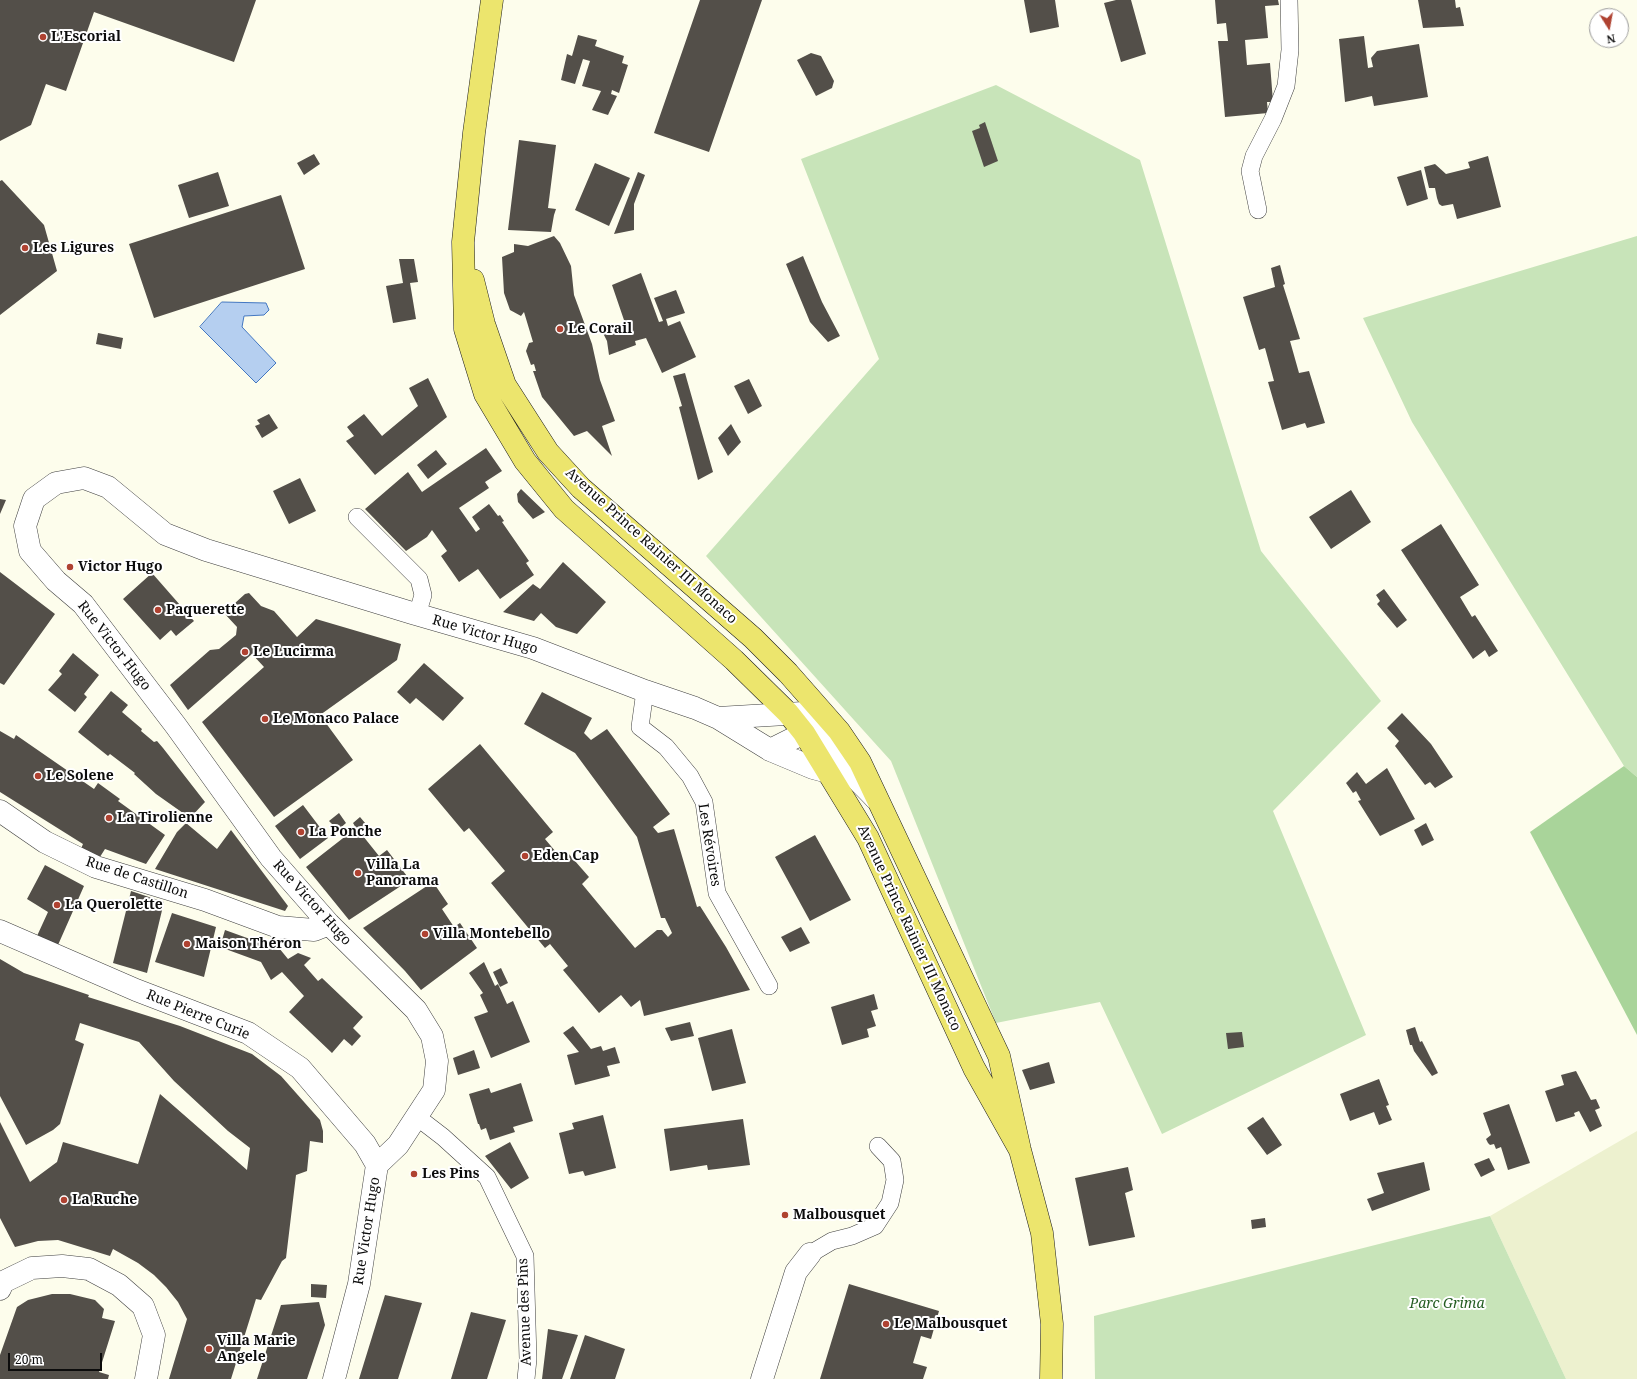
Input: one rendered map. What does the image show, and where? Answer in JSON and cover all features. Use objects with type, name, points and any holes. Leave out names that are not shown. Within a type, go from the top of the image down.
[{"type":"main road","name":"Avenue Prince Rainier III Monaco","points":[[492,0],[474,133],[463,242],[465,329],[485,394],[525,461],[564,509],[734,660],[798,720],[868,838],[974,1068],[1020,1150]]},
{"type":"main road","name":"Avenue Prince Rainier III Monaco","points":[[463,242],[484,324],[505,385],[548,452],[582,488],[753,638],[788,673],[839,731],[860,762],[999,1056],[1020,1150],[1042,1233],[1052,1324],[1051,1379]]},
{"type":"main road","points":[[535,473],[555,459]]},
{"type":"main road","points":[[788,673],[790,694],[798,720]]},
{"type":"street","name":"Rue Victor Hugo","points":[[334,1379],[359,1284],[377,1165],[398,1145],[434,1090],[437,1061],[432,1036],[416,1010],[329,924],[271,858],[176,726],[83,604],[56,581],[30,551],[25,526],[34,499],[56,483],[84,478],[108,486],[165,534],[206,550],[265,569],[417,615],[534,648],[644,691],[695,708],[718,718],[770,750],[813,768],[828,772]]},
{"type":"street","name":"Rue Victor Hugo","points":[[718,718],[798,720]]},
{"type":"street","name":"Avenue Prince Rainier III Monaco","points":[[798,720],[811,718],[831,744],[841,762],[878,801]]},
{"type":"street","points":[[770,750],[798,720]]},
{"type":"street","name":"Rue de Castillon","points":[[0,811],[45,842],[96,867],[205,900],[278,927],[314,930],[329,924]]},
{"type":"street","name":"Rue Pierre Curie","points":[[0,931],[136,990],[248,1033],[300,1068],[365,1144],[377,1165]]},
{"type":"street","points":[[762,1379],[796,1272],[810,1254]]},
{"type":"street","points":[[0,1289],[3,1282],[32,1268],[62,1266],[89,1269],[119,1285],[143,1306],[154,1336],[146,1379]]},
{"type":"lane","points":[[1258,210],[1250,171],[1254,156],[1273,119],[1286,86],[1290,50],[1289,0]]},
{"type":"lane","points":[[357,517],[404,562],[419,579],[423,595],[417,615]]},
{"type":"lane","name":"Les Révoires","points":[[644,691],[640,727],[666,747],[690,776],[704,802],[717,892],[770,986]]},
{"type":"lane","name":"Avenue des Pins","points":[[417,1117],[443,1137],[488,1177],[525,1256],[528,1359],[526,1379]]},
{"type":"lane","points":[[810,1254],[832,1241],[852,1236],[875,1226],[890,1203],[895,1180],[892,1161],[878,1146]]},
{"type":"green space","points":[[996,85],[1140,160],[1261,551],[1381,701],[1273,811],[1366,1035],[1162,1134],[1100,1002],[996,1023],[891,761],[706,556],[879,359],[801,159]]},
{"type":"green space","points":[[1637,236],[1637,777],[1624,766],[1412,422],[1363,318]]},
{"type":"green space","points":[[1624,766],[1637,777],[1637,1035],[1530,832]]},
{"type":"green space","points":[[1637,1131],[1637,1379],[1566,1379],[1490,1216]]},
{"type":"green space","name":"Parc Grima","points":[[1490,1216],[1566,1379],[1095,1379],[1094,1316]]},
{"type":"water","points":[[222,302],[266,303],[269,310],[264,315],[244,316],[242,327],[276,363],[256,383],[200,327]]},
{"type":"building","name":"L'Escorial","points":[[0,0],[256,0],[234,62],[94,12],[66,91],[46,84],[31,125],[0,141]]},
{"type":"building","points":[[700,0],[762,0],[709,152],[654,133]]},
{"type":"building","points":[[1024,0],[1055,0],[1059,27],[1030,33]]},
{"type":"building","points":[[1116,0],[1131,0],[1146,54],[1121,62],[1104,3]]},
{"type":"building","points":[[1215,0],[1278,0],[1279,5],[1265,6],[1268,38],[1245,40],[1247,65],[1270,63],[1273,102],[1267,102],[1268,113],[1225,117],[1218,41],[1228,41],[1226,23],[1217,24]]},
{"type":"building","points":[[1418,0],[1455,0],[1456,8],[1460,7],[1464,26],[1423,28]]},
{"type":"building","points":[[578,35],[597,40],[595,46],[624,56],[622,63],[628,65],[619,93],[612,90],[611,94],[617,96],[608,115],[592,110],[601,91],[582,86],[590,61],[583,59],[575,84],[561,80],[567,54],[572,56]]},
{"type":"building","points":[[1364,36],[1368,68],[1373,67],[1371,58],[1377,51],[1419,44],[1428,97],[1374,106],[1372,96],[1345,102],[1339,39]]},
{"type":"building","points":[[811,53],[821,56],[834,81],[832,88],[816,96],[797,60]]},
{"type":"building","points":[[985,122],[998,161],[984,167],[972,131],[980,128],[979,125]]},
{"type":"building","points":[[519,140],[556,145],[548,208],[556,209],[551,232],[508,230]]},
{"type":"building","points":[[314,154],[320,164],[304,175],[297,163]]},
{"type":"building","points":[[1488,156],[1501,207],[1457,219],[1453,204],[1442,206],[1439,204],[1435,188],[1429,188],[1424,167],[1435,164],[1446,174],[1470,168],[1468,162]]},
{"type":"building","points":[[595,163],[630,178],[609,226],[575,210]]},
{"type":"building","points":[[1421,170],[1428,199],[1407,206],[1397,177]]},
{"type":"building","points":[[218,172],[229,206],[189,218],[178,185]]},
{"type":"building","points":[[638,172],[645,175],[634,204],[634,230],[614,234]]},
{"type":"building","name":"Les Ligures","points":[[2,180],[44,225],[57,271],[0,315],[0,181]]},
{"type":"building","points":[[281,195],[305,269],[154,318],[129,244]]},
{"type":"building","name":"Le Corail","points":[[554,236],[560,243],[571,266],[574,295],[592,344],[600,380],[615,421],[602,426],[612,456],[587,431],[574,436],[542,397],[533,371],[536,371],[534,364],[531,365],[526,351],[529,343],[533,342],[524,312],[521,316],[510,310],[504,293],[502,257],[514,252],[514,244],[528,246]]},
{"type":"building","points":[[803,256],[822,302],[840,336],[828,342],[810,322],[786,264]]},
{"type":"building","points":[[399,259],[414,259],[418,282],[410,283],[416,319],[393,323],[386,286],[403,283]]},
{"type":"building","points":[[1280,265],[1285,284],[1283,285],[1300,339],[1290,341],[1299,373],[1309,371],[1325,423],[1307,428],[1305,423],[1282,430],[1268,382],[1274,381],[1265,348],[1259,350],[1243,297],[1275,287],[1271,268]]},
{"type":"building","points":[[641,273],[659,322],[663,321],[654,298],[676,290],[685,313],[666,319],[668,326],[680,321],[696,357],[662,373],[646,338],[635,341],[636,345],[609,355],[607,341],[602,331],[625,323],[612,285]]},
{"type":"building","points":[[98,333],[123,338],[121,349],[96,344]]},
{"type":"building","points":[[685,373],[713,472],[698,480],[679,407],[682,406],[673,376]]},
{"type":"building","points":[[428,378],[447,417],[375,475],[346,441],[354,436],[347,427],[364,414],[382,436],[418,406],[409,388]]},
{"type":"building","points":[[749,379],[762,406],[748,414],[734,386]]},
{"type":"building","points":[[269,414],[278,428],[262,438],[255,426],[260,424],[257,420]]},
{"type":"building","points":[[731,424],[741,442],[728,456],[718,438]]},
{"type":"building","points":[[486,448],[502,471],[485,482],[489,488],[459,508],[476,532],[480,529],[472,517],[489,504],[504,521],[502,522],[529,561],[526,563],[534,575],[500,599],[478,569],[459,582],[441,556],[447,551],[432,530],[427,537],[406,551],[365,509],[408,472],[422,492]]},
{"type":"building","points":[[436,450],[447,464],[428,479],[417,465]]},
{"type":"building","points":[[300,478],[316,511],[289,524],[273,491]]},
{"type":"building","points":[[521,489],[545,512],[533,519],[518,502],[517,494]]},
{"type":"building","points":[[1351,490],[1371,522],[1331,549],[1309,517]]},
{"type":"building","points":[[0,499],[6,500],[0,514]]},
{"type":"building","points":[[1441,524],[1479,585],[1460,597],[1472,617],[1475,615],[1498,651],[1489,657],[1485,650],[1473,659],[1401,550]]},
{"type":"building","points":[[563,562],[606,602],[577,634],[556,627],[541,613],[534,621],[503,612],[533,584],[540,589]]},
{"type":"building","points":[[0,572],[55,614],[4,685],[0,683]]},
{"type":"building","name":"Paquerette","points":[[152,573],[194,621],[176,636],[171,630],[160,640],[123,599]]},
{"type":"building","points":[[1384,589],[1407,620],[1397,628],[1377,604],[1380,601],[1376,595]]},
{"type":"building","name":"Le Monaco Palace","points":[[249,593],[261,606],[274,611],[297,637],[316,619],[401,644],[397,660],[320,715],[353,760],[274,817],[202,722],[264,667],[252,654],[188,710],[170,685],[210,650],[219,649],[236,635],[237,627],[224,613],[245,594]]},
{"type":"building","points":[[73,653],[99,675],[84,694],[87,697],[75,712],[48,690],[62,674],[59,671]]},
{"type":"building","points":[[424,663],[464,698],[443,721],[416,698],[410,704],[397,692]]},
{"type":"building","points":[[111,691],[128,705],[122,712],[142,729],[141,731],[154,742],[157,741],[205,802],[190,818],[156,794],[134,774],[135,773],[110,754],[108,756],[78,732]]},
{"type":"building","name":"Eden Cap","points":[[542,692],[592,718],[584,733],[591,740],[607,729],[670,814],[653,827],[658,833],[674,829],[697,907],[700,906],[726,947],[750,990],[644,1016],[640,1000],[631,1007],[621,995],[599,1013],[563,970],[568,966],[550,944],[545,948],[491,883],[505,871],[469,828],[464,832],[428,789],[480,744],[553,832],[545,839],[561,858],[568,853],[589,877],[582,884],[635,948],[657,930],[662,930],[668,937],[672,933],[665,918],[661,918],[637,837],[575,753],[524,724]]},
{"type":"building","points":[[1402,713],[1431,744],[1453,777],[1435,788],[1430,782],[1425,785],[1395,746],[1399,741],[1387,728]]},
{"type":"building","points":[[0,731],[14,739],[16,735],[94,789],[98,783],[120,799],[118,801],[165,835],[146,864],[105,849],[98,860],[80,851],[83,844],[0,792]]},
{"type":"building","points":[[1387,768],[1415,819],[1380,836],[1358,801],[1361,800],[1356,791],[1353,793],[1346,783],[1357,772],[1366,784]]},
{"type":"building","name":"La Ponche","points":[[303,805],[328,838],[300,859],[275,826]]},
{"type":"building","points":[[339,813],[346,823],[338,830],[329,821]]},
{"type":"building","name":"Villa La Panorama","points":[[360,817],[371,830],[363,836],[379,856],[387,850],[410,880],[349,920],[306,867],[356,828],[353,823]]},
{"type":"building","points":[[186,823],[217,849],[231,830],[288,906],[285,911],[155,869],[177,832]]},
{"type":"building","points":[[1426,823],[1434,840],[1422,846],[1414,830]]},
{"type":"building","points":[[815,835],[851,900],[810,921],[775,857]]},
{"type":"building","name":"La Querolette","points":[[45,865],[84,886],[58,945],[37,936],[48,912],[27,899]]},
{"type":"building","name":"Villa Montebello","points":[[433,882],[448,904],[442,909],[454,927],[460,923],[477,948],[421,990],[405,971],[363,928]]},
{"type":"building","points":[[131,891],[164,902],[147,973],[113,963]]},
{"type":"building","name":"Maison Théron","points":[[172,913],[216,927],[204,977],[155,962]]},
{"type":"building","points":[[801,927],[810,943],[790,952],[781,937]]},
{"type":"building","points":[[225,930],[272,947],[275,950],[279,948],[288,959],[298,953],[311,958],[304,965],[318,981],[322,978],[363,1017],[353,1028],[361,1036],[352,1046],[344,1039],[332,1053],[289,1012],[304,996],[282,972],[271,980],[261,962],[220,947]]},
{"type":"building","points":[[0,959],[24,973],[89,995],[88,997],[180,1026],[252,1054],[281,1076],[320,1120],[323,1131],[323,1143],[310,1141],[307,1171],[296,1175],[286,1258],[282,1261],[261,1300],[256,1299],[231,1379],[169,1379],[187,1319],[178,1302],[166,1287],[154,1275],[138,1263],[113,1249],[110,1256],[58,1240],[38,1241],[15,1247],[0,1218],[0,1122],[30,1182],[57,1162],[63,1142],[138,1164],[160,1094],[247,1170],[250,1148],[228,1131],[174,1081],[139,1042],[80,1023],[75,1040],[84,1044],[60,1124],[53,1130],[26,1145],[0,1096]]},
{"type":"building","points":[[484,962],[495,986],[498,984],[507,1004],[513,1001],[530,1042],[491,1058],[474,1017],[488,1012],[480,995],[483,993],[469,973]]},
{"type":"building","points":[[501,968],[508,983],[500,987],[493,972]]},
{"type":"building","points":[[874,994],[878,1009],[871,1011],[876,1026],[867,1029],[869,1037],[842,1045],[831,1007]]},
{"type":"building","points":[[690,1022],[694,1036],[671,1041],[665,1028]]},
{"type":"building","points":[[573,1026],[591,1049],[601,1046],[603,1051],[615,1047],[620,1063],[607,1066],[610,1076],[575,1085],[567,1055],[579,1052],[563,1033]]},
{"type":"building","points":[[1415,1027],[1420,1042],[1422,1041],[1438,1073],[1432,1076],[1414,1051],[1412,1045],[1410,1045],[1406,1030]]},
{"type":"building","points":[[732,1029],[746,1083],[712,1091],[698,1038]]},
{"type":"building","points":[[1242,1032],[1244,1047],[1228,1049],[1226,1033]]},
{"type":"building","points":[[474,1050],[480,1068],[458,1075],[453,1058]]},
{"type":"building","points":[[1049,1062],[1055,1083],[1030,1090],[1022,1070]]},
{"type":"building","points":[[1576,1071],[1591,1100],[1596,1099],[1600,1108],[1595,1110],[1602,1126],[1590,1132],[1579,1111],[1574,1113],[1575,1116],[1556,1122],[1545,1091],[1564,1085],[1561,1075]]},
{"type":"building","points":[[1379,1079],[1389,1105],[1386,1106],[1392,1120],[1379,1125],[1374,1112],[1350,1121],[1340,1094]]},
{"type":"building","points":[[521,1083],[533,1121],[513,1127],[515,1132],[490,1140],[486,1128],[481,1130],[478,1124],[469,1094],[489,1088],[491,1093]]},
{"type":"building","points":[[1509,1104],[1530,1163],[1508,1170],[1501,1147],[1496,1149],[1494,1144],[1490,1145],[1486,1139],[1491,1135],[1483,1113]]},
{"type":"building","points":[[603,1115],[616,1168],[585,1176],[583,1171],[569,1174],[559,1133],[574,1129],[572,1123]]},
{"type":"building","points":[[1263,1117],[1282,1145],[1267,1155],[1247,1128]]},
{"type":"building","points":[[743,1119],[750,1165],[708,1170],[707,1165],[670,1171],[664,1129]]},
{"type":"building","points":[[510,1142],[529,1178],[511,1189],[485,1156]]},
{"type":"building","points":[[1489,1158],[1495,1170],[1481,1177],[1474,1164]]},
{"type":"building","points":[[1424,1162],[1430,1190],[1372,1211],[1367,1199],[1384,1193],[1377,1173]]},
{"type":"building","points":[[1128,1167],[1133,1190],[1125,1193],[1135,1237],[1089,1246],[1075,1178]]},
{"type":"building","points":[[1265,1218],[1266,1227],[1252,1229],[1251,1220]]},
{"type":"building","points":[[311,1284],[327,1285],[326,1298],[311,1297]]},
{"type":"building","name":"Le Malbousquet","points":[[849,1284],[939,1311],[931,1339],[921,1336],[913,1363],[927,1367],[923,1379],[820,1379]]},
{"type":"building","points":[[52,1294],[70,1294],[95,1300],[104,1309],[102,1318],[115,1321],[99,1372],[109,1375],[108,1379],[0,1379],[0,1355],[17,1307],[28,1300]]},
{"type":"building","points":[[385,1295],[422,1303],[398,1379],[359,1379]]},
{"type":"building","points":[[319,1302],[325,1325],[307,1379],[257,1379],[281,1305]]},
{"type":"building","points":[[471,1312],[506,1320],[487,1379],[451,1379]]},
{"type":"building","points":[[548,1329],[578,1335],[562,1379],[542,1379]]},
{"type":"building","points":[[585,1335],[625,1349],[615,1379],[570,1379]]},
{"type":"place","name":"L'Escorial","points":[[43,37]]},
{"type":"place","name":"Les Ligures","points":[[25,248]]},
{"type":"place","name":"Le Corail","points":[[560,329]]},
{"type":"place","name":"Victor Hugo","points":[[70,567]]},
{"type":"place","name":"Paquerette","points":[[158,610]]},
{"type":"place","name":"Le Lucirma","points":[[245,652]]},
{"type":"place","name":"Le Monaco Palace","points":[[265,719]]},
{"type":"place","name":"Le Solene","points":[[38,776]]},
{"type":"place","name":"La Tirolienne","points":[[109,818]]},
{"type":"place","name":"La Ponche","points":[[301,832]]},
{"type":"place","name":"Eden Cap","points":[[525,856]]},
{"type":"place","name":"Villa La Panorama","points":[[358,873]]},
{"type":"place","name":"La Querolette","points":[[57,905]]},
{"type":"place","name":"Villa Montebello","points":[[425,934]]},
{"type":"place","name":"Maison Théron","points":[[187,944]]},
{"type":"place","name":"Les Pins","points":[[414,1174]]},
{"type":"place","name":"La Ruche","points":[[64,1200]]},
{"type":"place","name":"Malbousquet","points":[[785,1215]]},
{"type":"place","name":"Le Malbousquet","points":[[886,1324]]},
{"type":"place","name":"Villa Marie Angele","points":[[209,1349]]}]
